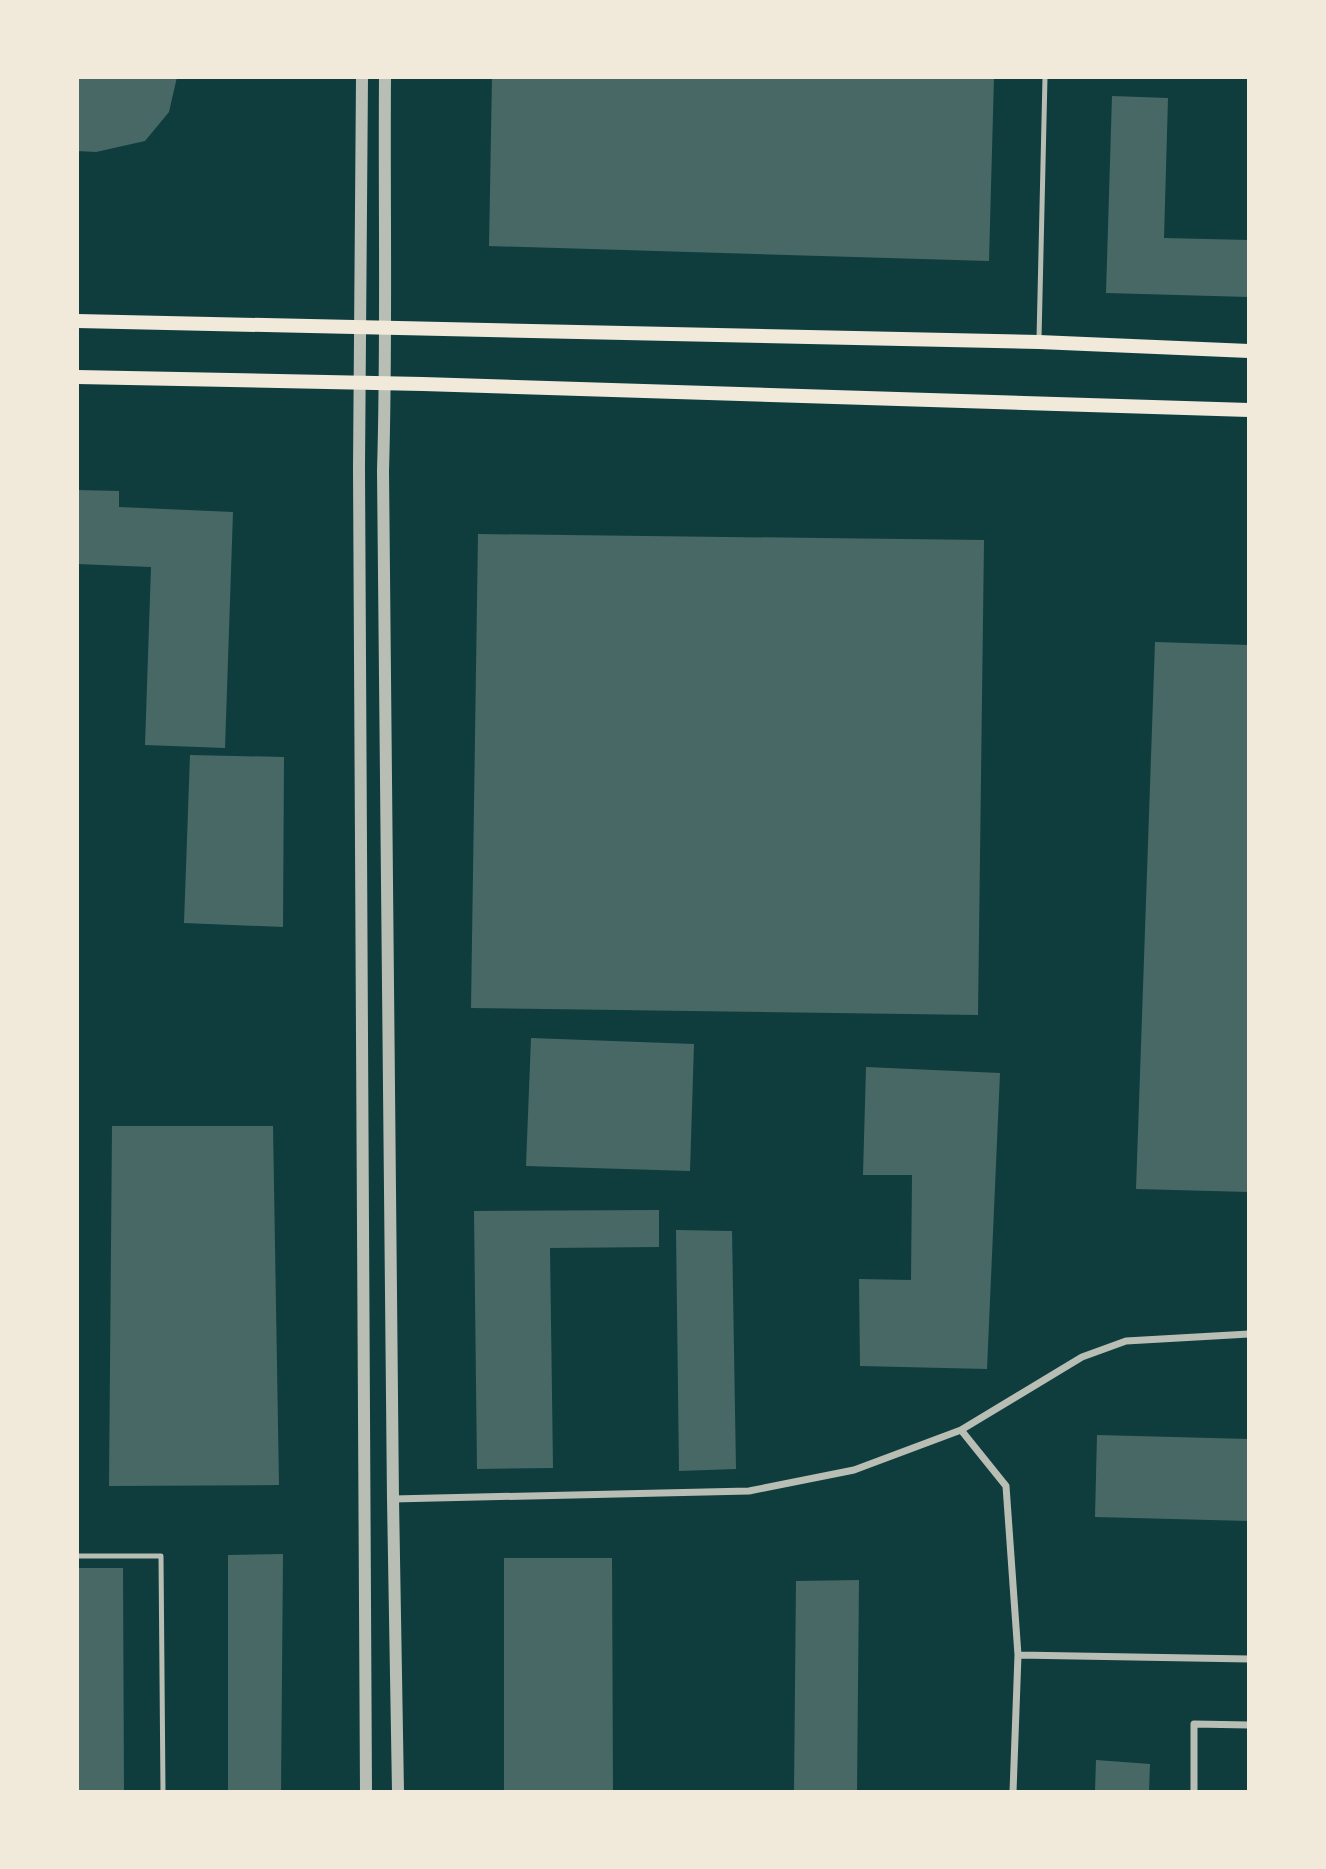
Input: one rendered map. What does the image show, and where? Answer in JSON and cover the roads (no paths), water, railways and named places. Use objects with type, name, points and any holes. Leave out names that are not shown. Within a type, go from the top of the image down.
[{"type":"main road","points":[[77,321],[1039,342],[1249,351]]},
{"type":"main road","points":[[77,377],[386,383],[1249,410]]},
{"type":"street","points":[[362,77],[360,383],[366,1792]]},
{"type":"street","points":[[385,77],[384,233],[387,328],[383,471],[398,1792]]},
{"type":"street","points":[[393,1499],[749,1491],[854,1469],[961,1430],[1082,1357],[1126,1342],[1249,1334]]},
{"type":"street","points":[[961,1430],[1006,1486],[1018,1655],[1013,1792]]},
{"type":"street","points":[[1018,1655],[1249,1659]]},
{"type":"street","points":[[1195,1792],[1194,1724],[1249,1725]]},
{"type":"lane","points":[[1039,342],[1045,77]]},
{"type":"lane","points":[[77,1556],[161,1556],[163,1792]]}]
